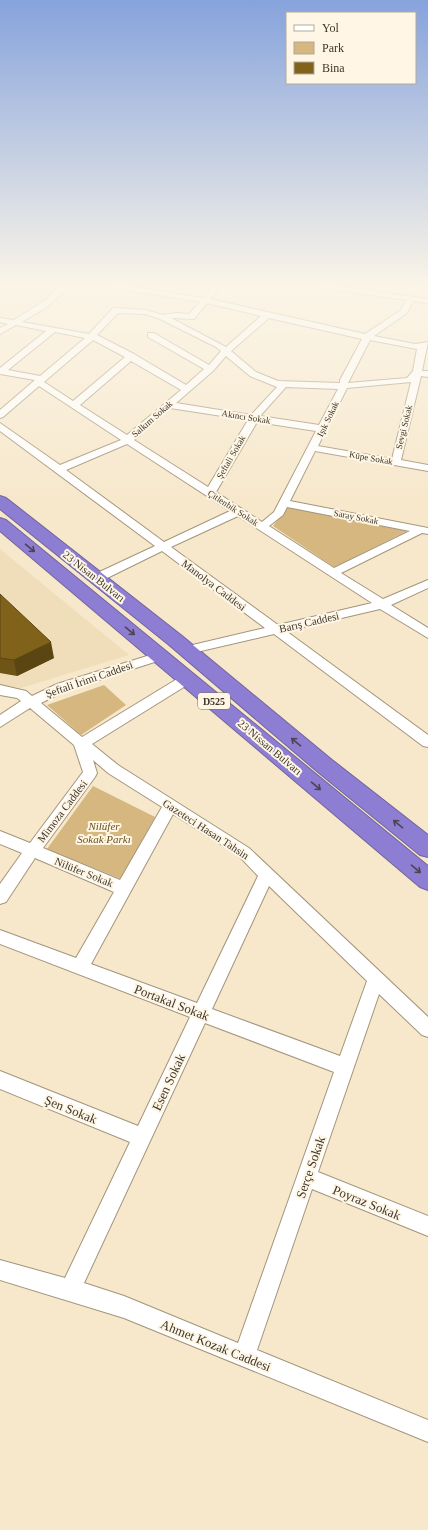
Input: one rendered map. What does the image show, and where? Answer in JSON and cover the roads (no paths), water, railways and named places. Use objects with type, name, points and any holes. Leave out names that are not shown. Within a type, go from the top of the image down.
[{"type":"highway","name":"23 Nisan Bulvarı","points":[[0,501],[188,650]]},
{"type":"highway","name":"23 Nissan Bulvarı","points":[[0,524],[428,880]]},
{"type":"highway","name":"23 Nissan Bulvarı","points":[[188,650],[325,766],[428,848]]},
{"type":"street","points":[[1,371],[18,357]]},
{"type":"street","points":[[0,415],[67,357]]},
{"type":"street","points":[[74,405],[128,357]]},
{"type":"street","points":[[132,357],[186,389]]},
{"type":"street","points":[[190,357],[210,369]]},
{"type":"street","name":"Salkım Sokak","points":[[59,469],[128,440],[210,369],[220,357]]},
{"type":"street","points":[[235,357],[253,374],[270,382],[283,385],[344,385],[410,380],[416,373],[428,374]]},
{"type":"street","name":"Işık Sokak","points":[[262,526],[276,517],[284,503],[323,429],[344,385],[345,378],[356,357]]},
{"type":"street","name":"Sevgi Sokak","points":[[396,462],[416,373],[421,357]]},
{"type":"street","points":[[1,371],[40,381]]},
{"type":"street","name":"Çitlenbik Sokak","points":[[40,381],[74,405],[428,634]]},
{"type":"street","name":"Şeftali Sokak","points":[[210,493],[254,418],[283,385]]},
{"type":"street","name":"Akıncı Sokak","points":[[168,405],[323,429]]},
{"type":"street","name":"Manolya Caddesi","points":[[0,426],[274,630],[428,742]]},
{"type":"street","name":"Küpe Sokak","points":[[313,448],[428,468]]},
{"type":"street","name":"Saray Sokak","points":[[284,503],[425,530]]},
{"type":"street","points":[[97,578],[238,511]]},
{"type":"street","points":[[334,572],[425,530]]},
{"type":"street","name":"Barış Caddesi","points":[[188,650],[383,604],[428,584]]},
{"type":"street","name":"Şeftali İrimi Caddesi","points":[[0,722],[32,701],[62,686],[160,656]]},
{"type":"street","points":[[81,744],[187,679]]},
{"type":"street","name":"Gazeteci Hasan Tahsin","points":[[0,690],[21,694],[32,701],[81,744],[113,769],[244,852],[428,1029]]},
{"type":"street","name":"Mimoza Caddesi","points":[[0,897],[90,773],[81,744]]},
{"type":"street","name":"Nilüfer Sokak","points":[[0,837],[124,889],[170,806]]},
{"type":"street","name":"Esen Sokak","points":[[70,1290],[267,874]]},
{"type":"street","points":[[80,967],[124,889]]},
{"type":"street","name":"Portakal Sokak","points":[[0,937],[344,1067]]},
{"type":"street","name":"Serçe Sokak","points":[[244,1356],[376,979]]},
{"type":"street","name":"Şen Sokak","points":[[0,1080],[142,1137]]},
{"type":"street","name":"Poyraz Sokak","points":[[306,1177],[428,1226]]},
{"type":"street","name":"Ahmet Kozak Caddesi","points":[[0,1270],[70,1290],[124,1308],[428,1431]]},
{"type":"park label","name":"Nilüfer Sokak Parkı","points":[[104,832]]}]
